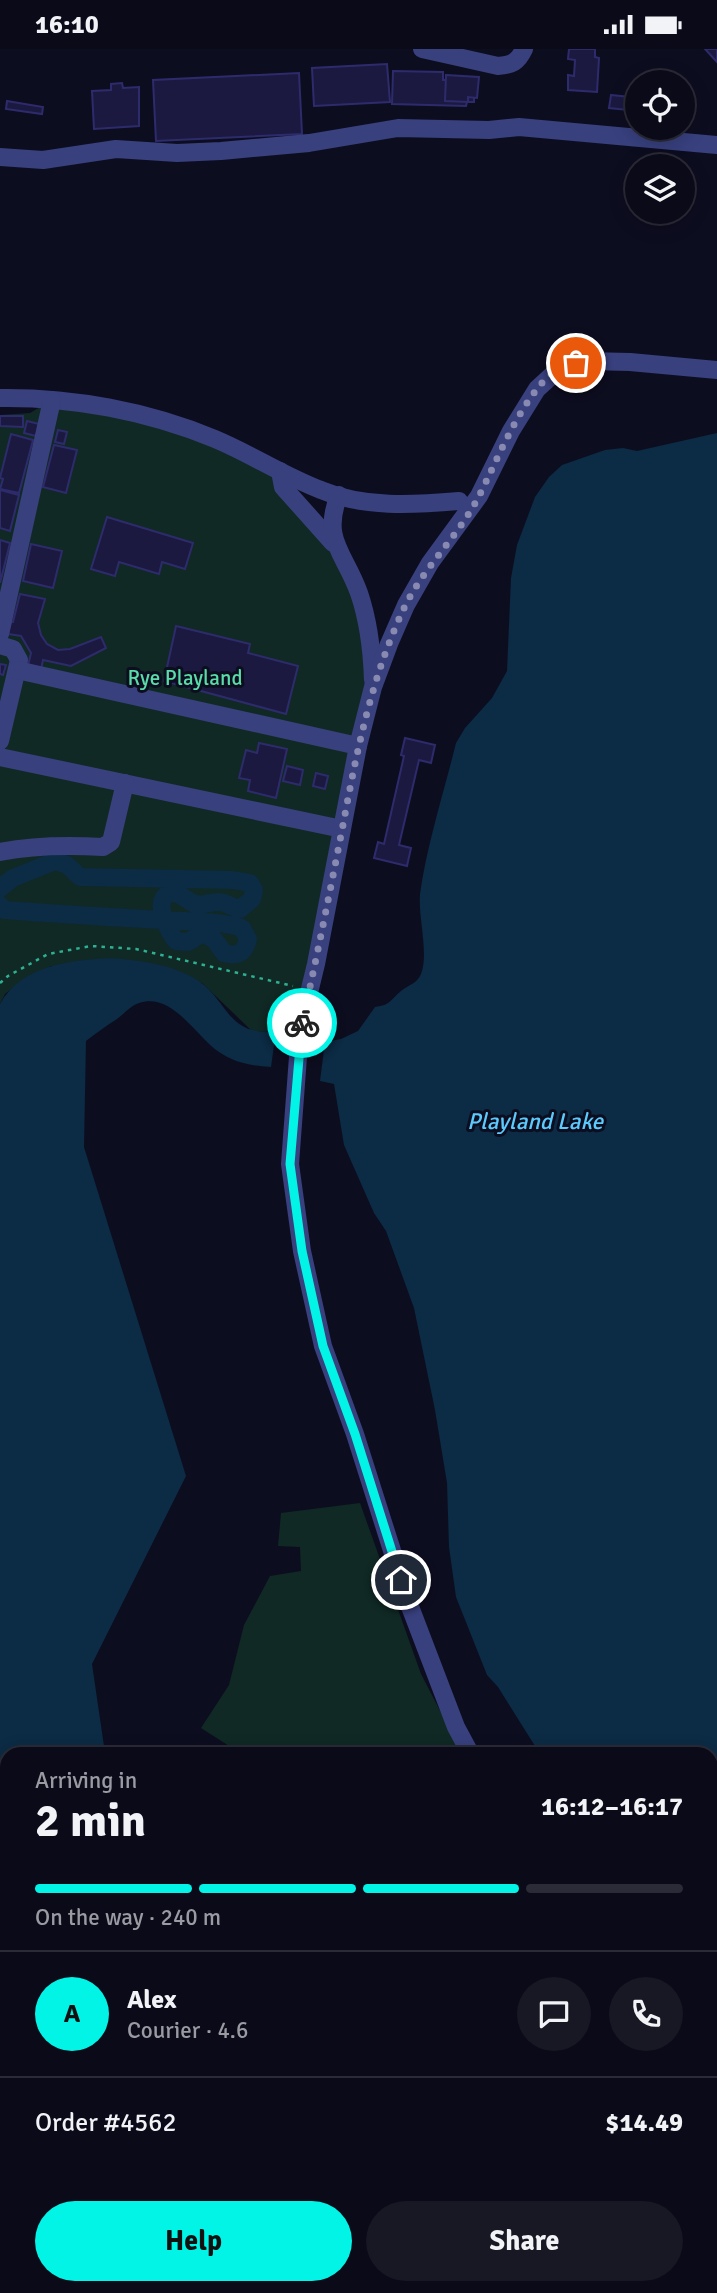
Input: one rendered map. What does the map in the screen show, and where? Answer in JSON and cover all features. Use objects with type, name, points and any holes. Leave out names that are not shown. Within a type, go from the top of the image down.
[{"type":"street","points":[[422,49],[498,66],[509,65],[521,54]]},
{"type":"street","points":[[0,157],[43,160],[116,149],[177,153],[221,151],[309,143],[398,128],[489,130],[519,127],[717,145]]},
{"type":"street","points":[[467,1747],[456,1727],[409,1605],[355,1434],[323,1346],[302,1251],[290,1164],[300,1030],[358,746],[373,687],[406,605],[430,563],[479,496],[510,431],[537,389],[561,367],[587,361],[605,361],[717,370]]},
{"type":"street","points":[[0,398],[52,400],[114,409],[176,425],[215,439],[323,491],[365,502],[412,505],[459,501]]},
{"type":"street","points":[[0,634],[48,428],[52,400]]},
{"type":"street","points":[[280,471],[283,488],[338,548]]},
{"type":"street","points":[[339,495],[332,513],[331,528],[359,593],[372,642],[373,687]]},
{"type":"street","points":[[0,645],[13,649],[19,660],[0,741]]},
{"type":"street","points":[[17,670],[358,746]]},
{"type":"street","points":[[0,757],[342,829]]},
{"type":"street","points":[[0,852],[37,846],[103,848],[111,842],[125,783]]},
{"type":"path","points":[[0,983],[48,954],[91,946],[136,949],[309,990]]},
{"type":"green space","name":"Rye Playland","points":[[52,400],[114,409],[280,471],[349,570],[373,687],[300,1030],[253,1032],[202,983],[51,966],[14,987],[5,994],[0,1004],[0,415],[30,413]]},
{"type":"green space","points":[[360,1503],[421,1674],[459,1747],[231,1747],[201,1728],[229,1685],[244,1625],[270,1576],[301,1571],[300,1547],[278,1546],[281,1513]]},
{"type":"water","name":"Playland Lake","points":[[717,433],[717,1747],[536,1747],[498,1687],[487,1675],[456,1597],[449,1547],[447,1483],[414,1308],[386,1231],[374,1213],[344,1145],[334,1084],[320,1081],[325,1042],[341,1039],[358,1031],[375,1007],[387,1003],[415,982],[421,974],[424,946],[420,894],[431,837],[456,743],[465,728],[492,698],[507,671],[511,578],[517,545],[535,497],[549,477],[562,465],[605,450],[623,448],[637,451]]},
{"type":"water","points":[[110,958],[175,969],[205,986],[237,1022],[259,1031],[276,1031],[271,1067],[244,1063],[219,1052],[173,1010],[151,1001],[133,1006],[86,1041],[84,1147],[186,1476],[92,1664],[104,1747],[0,1747],[0,1004],[9,991],[34,973],[48,967]]},
{"type":"building","points":[[569,49],[595,49],[595,57],[599,58],[597,92],[568,90],[568,75],[574,76],[575,60],[568,59]]},
{"type":"building","points":[[705,49],[717,49],[717,62]]},
{"type":"building","points":[[387,64],[390,102],[314,106],[312,68]]},
{"type":"building","points":[[393,71],[443,72],[443,80],[466,80],[466,84],[474,84],[474,102],[467,102],[466,106],[392,104]]},
{"type":"building","points":[[299,73],[302,134],[156,141],[153,80]]},
{"type":"building","points":[[446,75],[479,77],[477,98],[468,97],[468,102],[445,101]]},
{"type":"building","points":[[122,83],[123,88],[139,87],[139,126],[94,129],[92,91],[111,90],[111,84]]},
{"type":"building","points":[[611,95],[625,96],[625,110],[609,108]]},
{"type":"building","points":[[7,101],[43,107],[42,114],[6,109]]},
{"type":"building","points":[[0,416],[23,416],[23,427],[0,426]]},
{"type":"building","points":[[27,421],[39,424],[36,436],[24,433]]},
{"type":"building","points":[[58,430],[67,432],[64,444],[55,442]]},
{"type":"building","points":[[11,434],[33,440],[19,493],[0,489],[3,479],[0,478]]},
{"type":"building","points":[[54,445],[77,450],[66,493],[43,487]]},
{"type":"building","points":[[0,490],[19,495],[10,531],[0,528]]},
{"type":"building","points":[[107,517],[193,543],[185,569],[162,562],[159,574],[119,562],[115,576],[91,569]]},
{"type":"building","points":[[0,540],[10,543],[0,583]]},
{"type":"building","points":[[31,544],[62,551],[53,588],[23,581]]},
{"type":"building","points":[[20,594],[45,599],[38,623],[47,644],[58,650],[70,649],[101,637],[106,648],[71,666],[43,660],[41,669],[28,666],[31,653],[21,636],[8,634]]},
{"type":"building","points":[[176,626],[250,644],[248,653],[298,666],[286,714],[164,681]]},
{"type":"building","points":[[0,664],[6,665],[3,675],[0,674]]},
{"type":"building","points":[[405,738],[435,745],[431,763],[419,760],[399,845],[411,848],[407,866],[374,858],[378,842],[384,844],[404,756],[401,755]]},
{"type":"building","points":[[259,743],[287,749],[276,798],[248,791],[250,780],[239,778],[246,750],[257,753]]},
{"type":"building","points":[[287,766],[303,770],[300,785],[283,781]]},
{"type":"building","points":[[316,773],[328,776],[325,789],[313,786]]},
{"type":"waterway","points":[[0,888],[13,878],[55,861],[67,865],[80,877],[233,880],[250,883],[254,890],[252,899],[240,909],[222,902],[196,904],[175,893],[165,896],[162,901],[163,915],[166,923],[169,930],[176,941],[188,942],[201,934],[206,935],[215,940],[224,953],[233,954],[243,951],[248,939],[242,928],[232,925],[202,922],[171,921],[161,920],[4,910],[0,905]]},
{"type":"way so far","points":[[302,1023],[358,746],[373,687],[389,644],[406,605],[430,563],[479,496],[510,431],[537,389],[561,367],[576,363]]},
{"type":"route","points":[[302,1023],[290,1164],[302,1251],[323,1346],[355,1434],[401,1580]]}]
